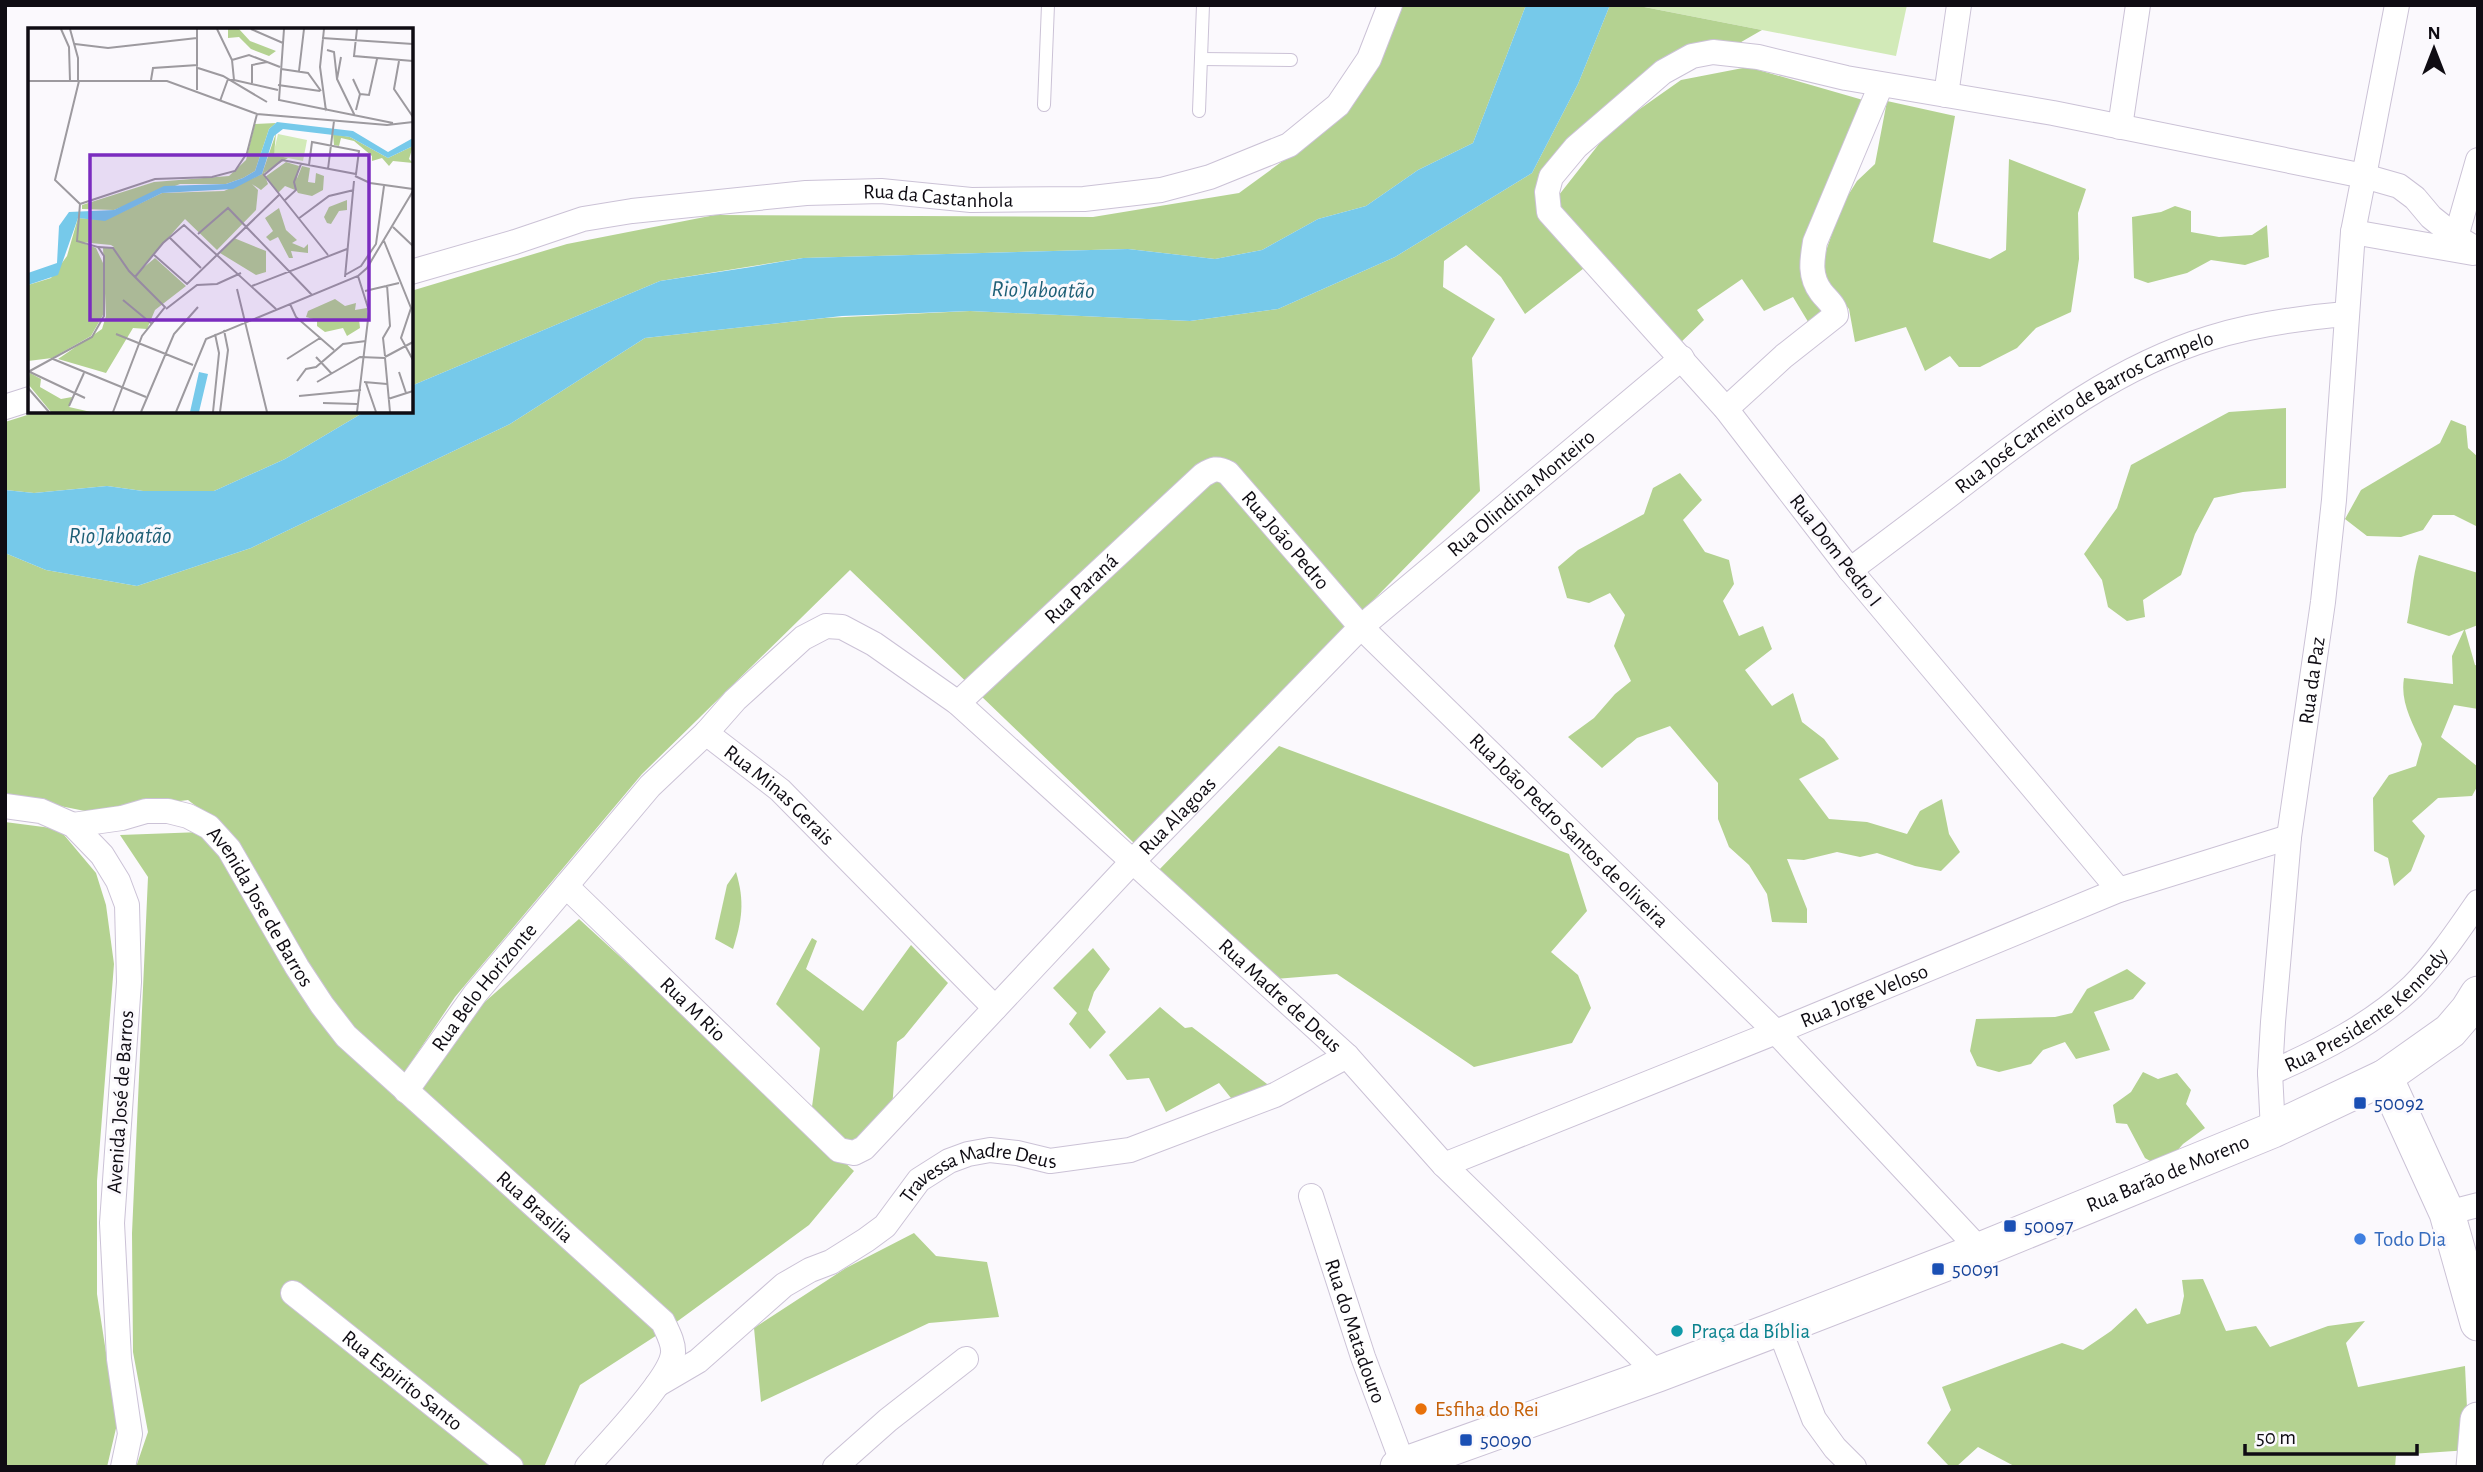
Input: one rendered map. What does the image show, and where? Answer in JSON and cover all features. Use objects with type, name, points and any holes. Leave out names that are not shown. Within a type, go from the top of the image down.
[{"type":"street","name":"Rua da Castanhola","points":[[413,271],[583,219],[632,211],[806,193],[881,191],[971,200],[1084,199],[1161,190],[1210,177],[1289,145],[1338,105],[1369,59],[1390,5]]},
{"type":"street","points":[[1946,96],[1959,5]]},
{"type":"street","points":[[2120,127],[2138,5]]},
{"type":"street","points":[[2364,176],[2397,5]]},
{"type":"street","name":"Rua Dom Pedro I","points":[[1881,85],[1758,57],[1713,52],[1692,56],[1663,72],[1576,147],[1551,177],[1547,192],[1549,212],[1726,409],[1850,570],[2119,890]]},
{"type":"street","points":[[1726,409],[1784,356],[1836,315],[1836,310],[1819,289],[1813,276],[1815,242],[1881,85],[2053,113],[2364,176],[2399,186],[2415,198],[2431,217],[2478,252]]},
{"type":"street","points":[[2456,237],[2478,160]]},
{"type":"street","name":"Rua da Paz","points":[[2273,1130],[2270,1073],[2289,837],[2323,602],[2334,500],[2353,232],[2364,176]]},
{"type":"street","points":[[2353,232],[2478,252]]},
{"type":"street","name":"Rua José Carneiro de Barros Campelo","points":[[1850,570],[2029,434],[2074,403],[2132,370],[2210,338],[2301,318],[2346,314]]},
{"type":"street","name":"Rua Olindina Monteiro","points":[[1361,627],[1682,358]]},
{"type":"street","points":[[5,407],[28,400]]},
{"type":"street","name":"Rua João Pedro","points":[[1203,475],[1214,469],[1228,472],[1361,627]]},
{"type":"street","name":"Rua Paraná","points":[[958,703],[1203,475]]},
{"type":"street","name":"Rua Madre de Deus","points":[[706,733],[735,700],[803,638],[816,630],[826,626],[842,627],[874,644],[958,703],[1347,1056],[1444,1165],[1658,1374]]},
{"type":"street","name":"Rua Alagoas","points":[[820,1132],[839,1150],[847,1153],[864,1148],[1133,861],[1361,627]]},
{"type":"street","name":"Rua João Pedro Santos de oliveira","points":[[1361,627],[1776,1032]]},
{"type":"street","name":"Rua Minas Gerais","points":[[566,886],[650,786],[706,733],[780,790],[995,1008]]},
{"type":"street","name":"Avenida José de Barros","points":[[5,806],[41,811],[72,825],[102,855],[118,881],[127,905],[129,982],[112,1223],[118,1359],[130,1434],[123,1467]]},
{"type":"street","name":"Avenida Jose de Barros","points":[[72,825],[122,818],[146,811],[168,811],[188,816],[209,827],[229,849],[322,1005],[346,1036],[406,1091]]},
{"type":"street","name":"Rua Jorge Veloso","points":[[1444,1165],[2119,890],[2289,837]]},
{"type":"street","name":"Rua Belo Horizonte","points":[[406,1091],[475,994],[566,886]]},
{"type":"street","name":"Rua M Rio","points":[[566,886],[820,1132]]},
{"type":"street","name":"Rua Presidente Kennedy","points":[[2270,1073],[2324,1049],[2388,1007],[2413,986],[2435,961],[2478,902]]},
{"type":"street","name":"Rua Barão de Moreno","points":[[1402,1466],[1779,1328],[1980,1250],[2273,1130],[2385,1077],[2449,1031],[2478,994]]},
{"type":"street","points":[[1776,1032],[1980,1250]]},
{"type":"street","name":"Travessa Madre Deus","points":[[657,1385],[698,1361],[785,1285],[810,1270],[831,1262],[885,1226],[919,1180],[949,1161],[990,1150],[1050,1161],[1130,1150],[1275,1095],[1347,1056]]},
{"type":"street","points":[[2385,1077],[2462,1209],[2478,1323]]},
{"type":"street","name":"Rua Brasilia","points":[[406,1091],[663,1322],[674,1354],[657,1385]]},
{"type":"street","name":"Rua do Matadouro","points":[[1311,1196],[1363,1357],[1402,1466]]},
{"type":"street","name":"Rua Espirito Santo","points":[[293,1293],[512,1467]]},
{"type":"street","points":[[1779,1328],[1814,1419],[1835,1448],[1854,1467]]},
{"type":"street","points":[[835,1467],[888,1420],[966,1359]]},
{"type":"street","points":[[587,1467],[657,1385]]},
{"type":"street","points":[[2474,1467],[2478,1420]]},
{"type":"lane","points":[[1044,105],[1048,5]]},
{"type":"lane","points":[[1199,111],[1203,5]]},
{"type":"lane","points":[[1201,59],[1291,60]]},
{"type":"green space","points":[[1400,5],[1526,5],[1473,143],[1418,170],[1366,206],[1318,219],[1262,250],[1215,259],[1128,249],[803,258],[660,281],[413,385],[413,290],[567,244],[715,215],[1093,217],[1239,193],[1339,120],[1387,46]]},
{"type":"green space","points":[[1610,5],[1634,5],[1762,30],[1736,45],[1690,47],[1537,205],[1588,265],[1525,314],[1501,277],[1466,245],[1444,261],[1443,287],[1495,319],[1472,358],[1480,491],[1135,844],[850,570],[642,774],[455,997],[404,1073],[579,919],[854,1171],[809,1225],[671,1326],[580,1385],[544,1467],[136,1467],[148,1432],[133,1352],[132,1233],[148,877],[120,835],[229,831],[188,800],[90,812],[5,795],[5,553],[46,570],[137,586],[251,548],[510,424],[645,338],[825,318],[970,311],[1190,321],[1278,309],[1395,257],[1532,173],[1578,84]]},
{"type":"green space","points":[[1634,5],[1907,5],[1896,56]]},
{"type":"green space","points":[[1748,67],[1863,100],[1804,262],[1825,312],[1810,325],[1793,297],[1764,311],[1742,279],[1697,310],[1704,320],[1677,346],[1555,200],[1610,130],[1681,80]]},
{"type":"green space","points":[[1887,101],[1955,116],[1933,242],[1990,259],[2006,250],[2009,159],[2086,189],[2078,213],[2079,259],[2071,312],[2036,328],[2017,348],[1980,367],[1959,367],[1950,356],[1925,371],[1906,327],[1855,342],[1849,309],[1820,278],[1842,205],[1857,181],[1875,164]]},
{"type":"green space","points":[[2175,206],[2191,211],[2191,232],[2219,237],[2252,235],[2267,225],[2269,257],[2245,265],[2211,260],[2187,273],[2148,283],[2134,278],[2132,217],[2161,212]]},
{"type":"green space","points":[[2286,408],[2286,488],[2214,498],[2195,534],[2181,575],[2143,600],[2145,617],[2127,621],[2108,607],[2102,580],[2084,554],[2117,508],[2131,465],[2229,412]]},
{"type":"green space","points":[[34,413],[363,413],[285,459],[214,491],[143,491],[107,486],[34,493],[5,490],[5,422]]},
{"type":"green space","points":[[2451,420],[2466,426],[2468,448],[2478,457],[2478,527],[2454,515],[2433,515],[2423,530],[2401,537],[2367,536],[2345,519],[2361,490],[2440,443]]},
{"type":"green space","points":[[1680,473],[1702,500],[1683,520],[1705,552],[1729,560],[1734,584],[1723,601],[1739,636],[1763,626],[1772,649],[1745,670],[1772,706],[1793,693],[1802,722],[1824,739],[1839,759],[1799,779],[1829,819],[1867,822],[1907,834],[1920,811],[1942,799],[1949,834],[1960,852],[1941,871],[1915,866],[1877,853],[1860,857],[1837,852],[1804,860],[1787,859],[1807,909],[1807,923],[1772,922],[1767,894],[1749,865],[1729,847],[1718,819],[1718,783],[1670,726],[1637,738],[1602,768],[1568,737],[1594,718],[1615,694],[1631,681],[1614,646],[1625,615],[1610,593],[1589,603],[1567,598],[1558,567],[1578,550],[1644,514],[1653,488]]},
{"type":"green space","points":[[2419,555],[2478,573],[2478,625],[2465,630],[2475,665],[2478,666],[2478,709],[2454,705],[2441,737],[2478,767],[2478,785],[2472,796],[2438,798],[2412,821],[2425,836],[2411,871],[2394,886],[2388,858],[2374,851],[2373,798],[2389,775],[2416,766],[2422,744],[2405,704],[2404,678],[2453,684],[2452,656],[2464,630],[2449,636],[2407,623]]},
{"type":"green space","points":[[1279,746],[1569,854],[1587,911],[1551,952],[1578,975],[1591,1008],[1572,1043],[1474,1067],[1337,974],[1275,979],[1157,872]]},
{"type":"green space","points":[[5,822],[59,829],[96,873],[106,905],[114,964],[97,1181],[97,1294],[117,1424],[107,1467],[5,1467]]},
{"type":"green space","points":[[736,872],[741,893],[741,911],[733,949],[715,939],[727,885]]},
{"type":"green space","points":[[812,938],[817,941],[806,969],[863,1011],[911,945],[948,983],[897,1042],[892,1109],[859,1151],[811,1114],[820,1048],[776,1004]]},
{"type":"green space","points":[[1093,948],[1110,969],[1094,992],[1088,1010],[1106,1032],[1090,1049],[1069,1024],[1077,1013],[1053,988]]},
{"type":"green space","points":[[2127,969],[2146,983],[2133,999],[2094,1012],[2110,1050],[2076,1059],[2065,1042],[2043,1050],[2031,1064],[1999,1072],[1977,1066],[1970,1051],[1976,1019],[2055,1017],[2072,1013],[2087,989]]},
{"type":"green space","points":[[1160,1007],[1185,1028],[1192,1027],[1271,1087],[1235,1103],[1219,1083],[1166,1112],[1149,1078],[1127,1080],[1109,1055]]},
{"type":"green space","points":[[2143,1072],[2158,1079],[2177,1073],[2191,1090],[2186,1104],[2205,1128],[2183,1144],[2162,1168],[2145,1158],[2127,1124],[2116,1123],[2113,1105],[2131,1092]]},
{"type":"green space","points":[[914,1233],[936,1256],[987,1262],[999,1317],[929,1323],[761,1402],[754,1328],[846,1268]]},
{"type":"green space","points":[[2203,1279],[2226,1331],[2256,1326],[2270,1347],[2328,1326],[2365,1321],[2346,1343],[2358,1387],[2465,1366],[2469,1450],[2396,1455],[2395,1467],[2016,1467],[1978,1447],[1956,1467],[1950,1467],[1927,1443],[1951,1410],[1942,1387],[2062,1343],[2083,1350],[2111,1331],[2136,1308],[2147,1324],[2180,1314],[2184,1296],[2182,1280]]},
{"type":"water","name":"Rio Jaboatão","points":[[1526,5],[1610,5],[1578,84],[1532,173],[1395,257],[1278,309],[1190,321],[970,311],[842,316],[645,338],[510,424],[251,548],[137,586],[46,570],[5,553],[5,490],[34,493],[107,486],[143,491],[214,491],[285,459],[363,413],[413,413],[413,385],[660,281],[803,258],[1128,249],[1215,259],[1262,250],[1318,219],[1366,206],[1418,170],[1473,143]]},
{"type":"place","name":"50092","points":[[2360,1103]]},
{"type":"place","name":"50097","points":[[2010,1226]]},
{"type":"place","name":"Todo Dia","points":[[2360,1239]]},
{"type":"place","name":"50091","points":[[1938,1269]]},
{"type":"place","name":"Praça da Bíblia","points":[[1677,1331]]},
{"type":"place","name":"Esfiha do Rei","points":[[1421,1409]]},
{"type":"place","name":"50090","points":[[1466,1440]]}]
